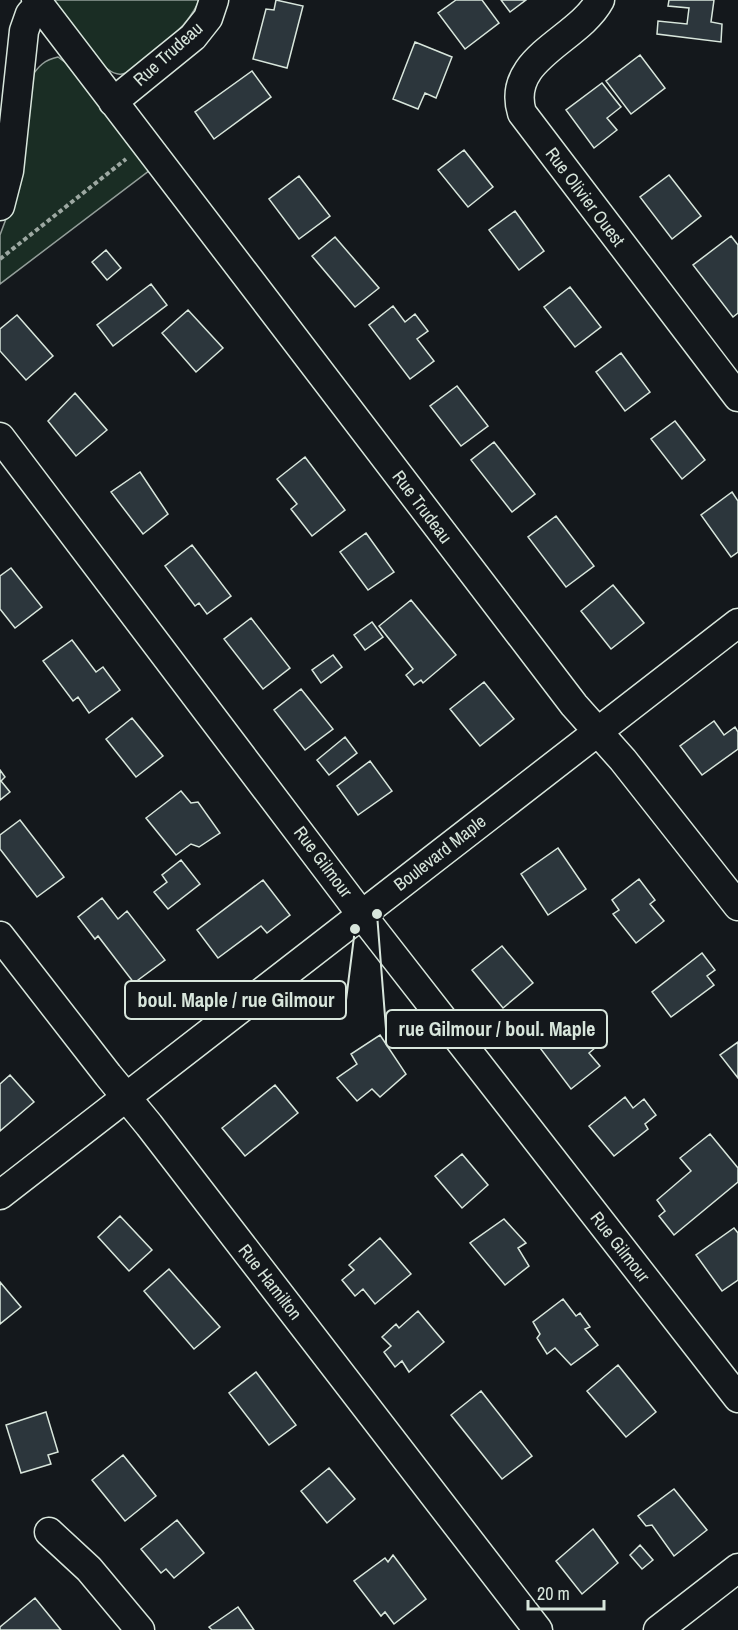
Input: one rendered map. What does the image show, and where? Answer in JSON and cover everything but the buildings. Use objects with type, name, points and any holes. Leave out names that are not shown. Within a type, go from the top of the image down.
[{"type":"street","name":"Rue Trudeau","points":[[113,102],[193,37],[208,18],[214,0]]},
{"type":"street","name":"Rue Olivier Ouest","points":[[600,0],[596,8],[578,27],[531,65],[522,80],[518,95],[522,113],[738,397]]},
{"type":"street","name":"Rue Trudeau","points":[[38,2],[574,705],[623,759],[738,906]]},
{"type":"street","points":[[0,206],[9,171],[24,32],[30,14],[38,2]]},
{"type":"street","name":"Rue Gilmour","points":[[0,437],[361,914],[738,1398]]},
{"type":"street","name":"Boulevard Maple","points":[[0,1195],[738,623]]},
{"type":"street","name":"Rue Hamilton","points":[[0,936],[538,1630]]},
{"type":"street","points":[[49,1533],[90,1569],[140,1630]]},
{"type":"street","points":[[658,1630],[738,1568]]},
{"type":"path","points":[[0,259],[135,152]]},
{"type":"green space","points":[[52,0],[198,0],[198,3],[184,25],[135,68],[122,74],[114,73],[104,67],[94,57]]},
{"type":"green space","points":[[58,57],[66,63],[150,170],[0,284],[0,235],[13,200],[31,77],[42,64]]},
{"type":"place","name":"rue Gilmour / boul. Maple","points":[[377,914]]},
{"type":"place","name":"boul. Maple / rue Gilmour","points":[[355,929]]}]
